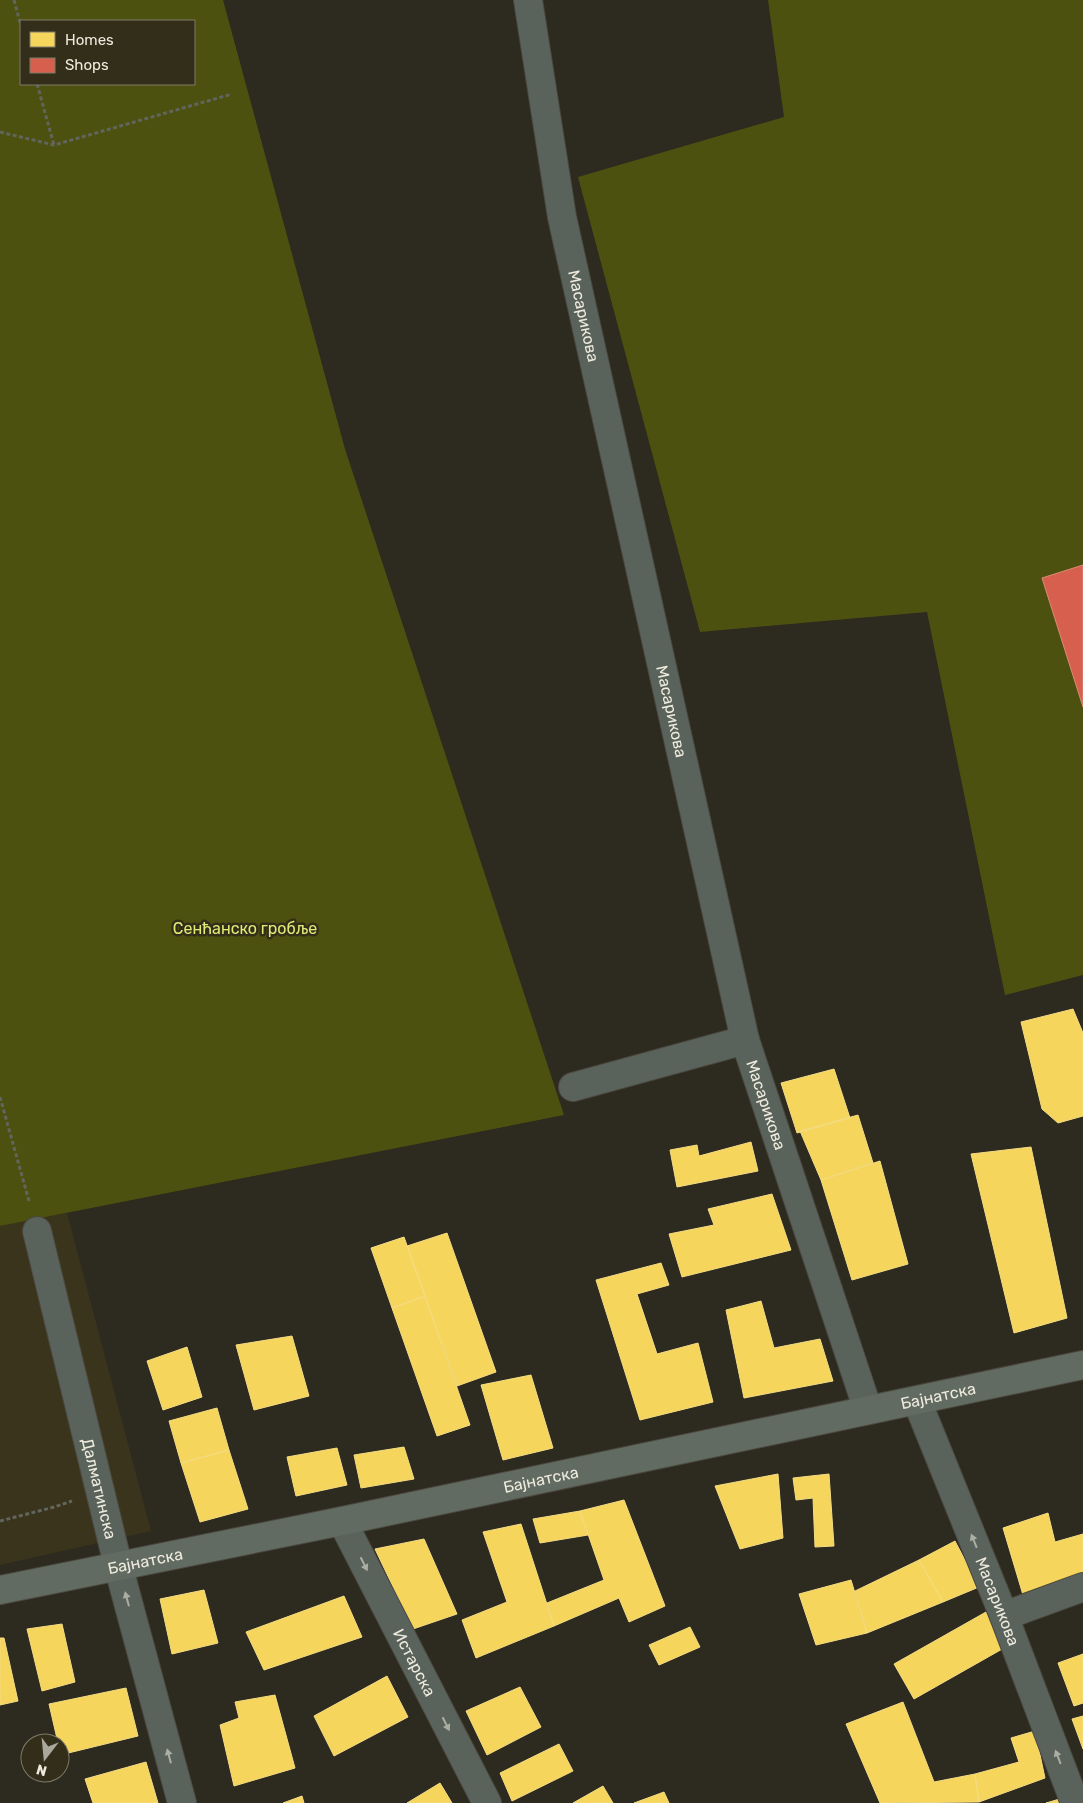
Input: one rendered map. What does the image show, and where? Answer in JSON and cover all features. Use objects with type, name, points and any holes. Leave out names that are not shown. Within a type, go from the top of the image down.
[{"type":"main road","name":"Бајнатска","points":[[0,1590],[342,1521],[1083,1365]]},
{"type":"street","name":"Масарикова","points":[[528,0],[562,217],[745,1040],[868,1410]]},
{"type":"street","points":[[573,1088],[745,1040]]},
{"type":"street","name":"Далматинска","points":[[38,1230],[118,1565],[182,1803]]},
{"type":"street","name":"Масарикова","points":[[917,1401],[1004,1616],[1075,1803]]},
{"type":"street","name":"Истарска","points":[[342,1521],[487,1803]]},
{"type":"street","points":[[1004,1616],[1083,1587]]},
{"type":"path","points":[[14,0],[20,22]]},
{"type":"path","points":[[37,85],[54,146]]},
{"type":"path","points":[[0,132],[54,146],[232,94]]},
{"type":"path","points":[[0,1097],[38,1230]]},
{"type":"shaded area","points":[[67,1213],[151,1531],[0,1565],[0,1226]]},
{"type":"green space","name":"Сенћанско гробље","points":[[0,0],[223,0],[345,449],[564,1115],[0,1226]]},
{"type":"green space","points":[[768,0],[1083,0],[1083,975],[1005,995],[927,612],[700,632],[578,177],[784,117]]},
{"type":"building: Homes","points":[[1073,1009],[1083,1033],[1083,1116],[1058,1123],[1042,1109],[1021,1022]]},
{"type":"building: Homes","points":[[834,1069],[850,1118],[797,1133],[781,1083]]},
{"type":"building: Homes","points":[[858,1115],[873,1163],[821,1180],[800,1131]]},
{"type":"building: Homes","points":[[751,1142],[758,1171],[677,1187],[670,1150],[697,1145],[699,1156]]},
{"type":"building: Homes","points":[[1031,1147],[1067,1318],[1014,1333],[971,1154]]},
{"type":"building: Homes","points":[[880,1161],[908,1264],[852,1280],[821,1180]]},
{"type":"building: Homes","points":[[772,1194],[791,1250],[682,1277],[669,1234],[714,1225],[708,1209]]},
{"type":"building: Homes","points":[[447,1233],[496,1372],[457,1386],[407,1246]]},
{"type":"building: Homes","points":[[404,1237],[425,1296],[392,1308],[371,1248]]},
{"type":"building: Homes","points":[[661,1263],[669,1285],[637,1294],[657,1354],[698,1343],[713,1402],[640,1420],[596,1280]]},
{"type":"building: Homes","points":[[425,1296],[470,1425],[437,1436],[392,1308]]},
{"type":"building: Homes","points":[[761,1301],[774,1348],[820,1339],[833,1381],[744,1398],[726,1310]]},
{"type":"building: Homes","points":[[292,1336],[309,1396],[254,1410],[236,1345]]},
{"type":"building: Homes","points":[[187,1347],[202,1397],[163,1410],[147,1361]]},
{"type":"building: Homes","points":[[531,1375],[553,1448],[503,1460],[481,1385]]},
{"type":"building: Homes","points":[[217,1408],[229,1450],[181,1463],[169,1421]]},
{"type":"building: Homes","points":[[404,1447],[414,1479],[361,1488],[354,1455]]},
{"type":"building: Homes","points":[[337,1448],[347,1485],[296,1496],[287,1457]]},
{"type":"building: Homes","points":[[229,1450],[248,1509],[200,1522],[181,1463]]},
{"type":"building: Homes","points":[[778,1474],[783,1538],[740,1549],[715,1486]]},
{"type":"building: Homes","points":[[829,1474],[834,1546],[815,1547],[813,1498],[796,1500],[793,1478]]},
{"type":"building: Homes","points":[[624,1500],[665,1606],[629,1622],[619,1598],[554,1626],[547,1603],[604,1580],[580,1511]]},
{"type":"building: Homes","points":[[580,1511],[588,1535],[540,1543],[533,1519]]},
{"type":"building: Homes","points":[[1048,1513],[1055,1542],[1083,1534],[1083,1572],[1023,1595],[1003,1528]]},
{"type":"building: Homes","points":[[521,1524],[554,1626],[476,1658],[462,1620],[507,1602],[483,1532]]},
{"type":"building: Homes","points":[[424,1539],[457,1614],[413,1629],[375,1549]]},
{"type":"building: Homes","points":[[955,1541],[979,1587],[943,1602],[919,1560]]},
{"type":"building: Homes","points":[[919,1560],[943,1602],[867,1633],[855,1591]]},
{"type":"building: Homes","points":[[851,1580],[867,1633],[816,1645],[799,1594]]},
{"type":"building: Homes","points":[[204,1590],[218,1643],[172,1654],[160,1599]]},
{"type":"building: Homes","points":[[344,1596],[362,1637],[264,1670],[246,1632]]},
{"type":"building: Homes","points":[[986,1612],[1004,1648],[914,1699],[894,1664]]},
{"type":"building: Homes","points":[[62,1624],[75,1682],[42,1691],[27,1629]]},
{"type":"building: Homes","points":[[690,1627],[700,1647],[659,1665],[649,1645]]},
{"type":"building: Homes","points":[[0,1638],[4,1638],[18,1701],[0,1705]]},
{"type":"building: Homes","points":[[1083,1654],[1083,1703],[1074,1706],[1058,1663]]},
{"type":"building: Homes","points":[[387,1676],[408,1717],[334,1756],[314,1716]]},
{"type":"building: Homes","points":[[520,1687],[541,1727],[487,1755],[466,1711]]},
{"type":"building: Homes","points":[[126,1688],[138,1736],[70,1753],[70,1733],[56,1733],[49,1704]]},
{"type":"building: Homes","points":[[275,1695],[295,1768],[234,1786],[220,1725],[239,1718],[235,1702]]},
{"type":"building: Homes","points":[[903,1702],[934,1782],[975,1774],[979,1802],[880,1803],[846,1724]]},
{"type":"building: Homes","points":[[1083,1716],[1083,1749],[1072,1719]]},
{"type":"building: Homes","points":[[1035,1731],[1045,1778],[979,1802],[975,1774],[1019,1762],[1011,1738]]},
{"type":"building: Homes","points":[[559,1744],[573,1771],[512,1801],[500,1773]]},
{"type":"building: Homes","points":[[146,1762],[158,1803],[93,1803],[85,1779]]},
{"type":"building: Homes","points":[[440,1783],[452,1803],[407,1803]]},
{"type":"building: Homes","points":[[603,1786],[613,1803],[573,1803]]},
{"type":"building: Homes","points":[[664,1792],[669,1803],[634,1803]]},
{"type":"building: Homes","points":[[302,1796],[304,1803],[283,1803]]},
{"type":"building: Homes","points":[[1063,1798],[1064,1803],[1046,1803]]},
{"type":"building: Shops","points":[[1083,565],[1083,707],[1042,578]]}]
